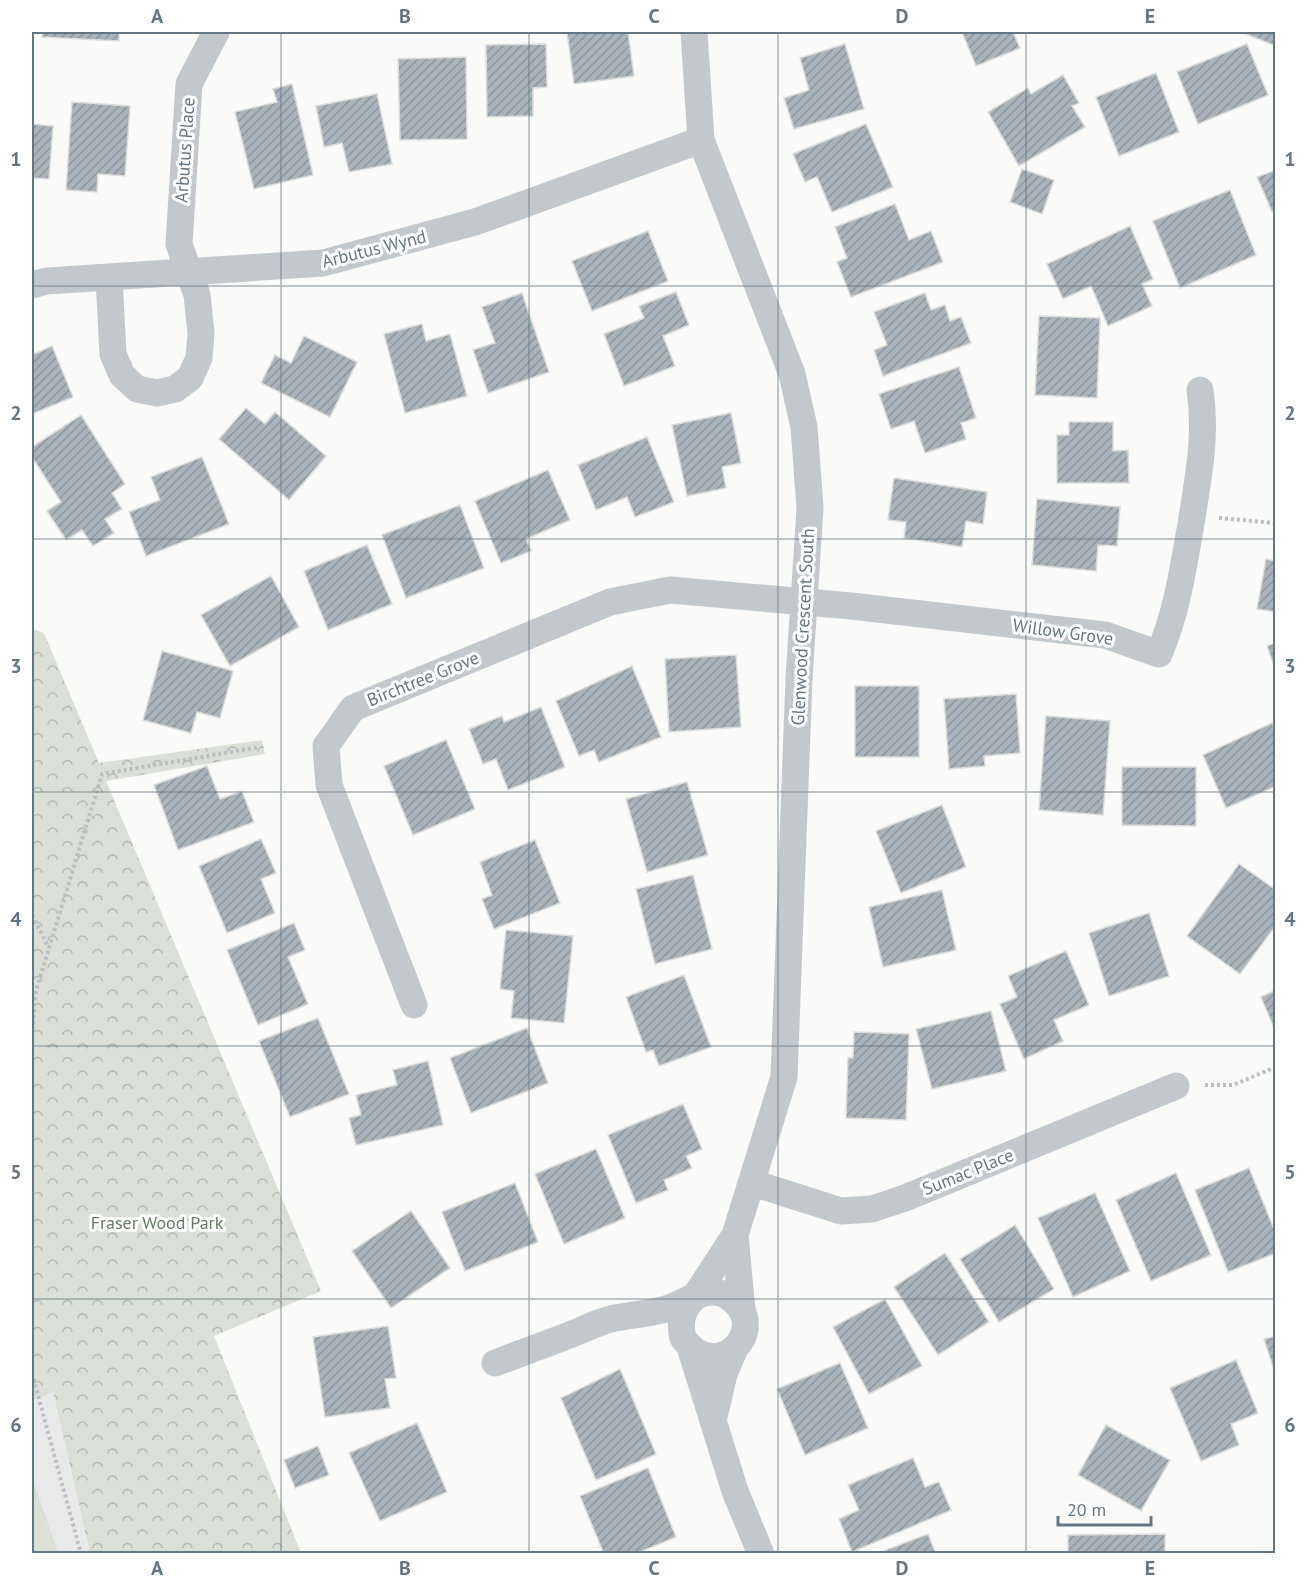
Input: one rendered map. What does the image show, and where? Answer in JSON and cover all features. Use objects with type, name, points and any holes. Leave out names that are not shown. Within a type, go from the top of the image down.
[{"type":"street","name":"Arbutus Place","points":[[190,274],[179,244],[189,84],[216,32]]},
{"type":"street","name":"Glenwood Crescent South","points":[[694,32],[701,140],[792,374],[809,468],[810,508],[799,679],[784,1077],[735,1235],[694,1298]]},
{"type":"street","name":"Arbutus Wynd","points":[[32,285],[48,281],[190,274],[323,263],[475,222],[701,140]]},
{"type":"street","points":[[109,278],[113,354],[122,375],[137,389],[157,393],[175,389],[190,378],[199,358],[201,333],[197,295],[190,274]]},
{"type":"street","name":"Willow Grove","points":[[804,603],[1106,635],[1159,654],[1178,601],[1204,445],[1204,418],[1200,390]]},
{"type":"street","name":"Birchtree Grove","points":[[414,1005],[329,785],[326,746],[353,708],[610,602],[670,590],[804,603]]},
{"type":"street","name":"Sumac Place","points":[[753,1183],[840,1211],[872,1209],[905,1198],[1176,1086]]},
{"type":"street","name":"Glenwood Crescent South","points":[[735,1235],[742,1311]]},
{"type":"street","points":[[495,1363],[610,1319],[667,1308],[716,1292],[736,1301],[742,1311],[745,1330],[724,1374],[714,1417]]},
{"type":"street","points":[[694,1298],[682,1316],[681,1327],[714,1417],[735,1491],[761,1554]]},
{"type":"street","points":[[629,1317],[666,1330],[690,1347],[708,1356],[718,1357],[735,1348]]},
{"type":"path","points":[[1192,516],[1275,523]]},
{"type":"path","points":[[32,1036],[36,992],[102,774],[260,747]]},
{"type":"path","points":[[32,915],[50,948]]},
{"type":"path","points":[[1176,1086],[1233,1085],[1275,1067]]},
{"type":"path","points":[[32,1373],[81,1554]]},
{"type":"shaded area","points":[[53,1392],[90,1553],[32,1554],[32,1401]]},
{"type":"green space","name":"Fraser Wood Park","points":[[32,629],[44,633],[99,763],[262,740],[265,754],[106,781],[321,1291],[214,1336],[301,1553],[90,1553],[53,1392],[32,1401]]},
{"type":"green space","points":[[32,1477],[58,1553],[32,1553]]},
{"type":"building","points":[[42,32],[119,32],[119,41],[42,37]]},
{"type":"building","points":[[567,32],[628,32],[634,76],[574,84]]},
{"type":"building","points":[[962,32],[1013,32],[1020,48],[976,66]]},
{"type":"building","points":[[1241,32],[1276,32],[1276,46]]},
{"type":"building","points":[[546,44],[547,87],[533,88],[533,116],[487,117],[486,45]]},
{"type":"building","points":[[845,44],[864,109],[794,129],[784,98],[809,90],[800,58]]},
{"type":"building","points":[[1247,44],[1268,95],[1198,124],[1177,72]]},
{"type":"building","points":[[466,57],[467,139],[400,140],[398,59]]},
{"type":"building","points":[[1156,73],[1179,132],[1119,156],[1096,97]]},
{"type":"building","points":[[1063,75],[1079,103],[1072,106],[1085,127],[1019,166],[988,112],[1028,88],[1031,94]]},
{"type":"building","points":[[292,84],[313,175],[254,189],[235,112],[277,102],[273,89]]},
{"type":"building","points":[[377,94],[392,164],[349,172],[342,143],[324,147],[316,106]]},
{"type":"building","points":[[72,102],[130,106],[125,176],[98,174],[97,192],[66,190]]},
{"type":"building","points":[[32,124],[53,126],[49,179],[32,178]]},
{"type":"building","points":[[866,124],[893,187],[832,212],[817,177],[805,182],[793,154]]},
{"type":"building","points":[[1022,169],[1054,180],[1042,214],[1010,202]]},
{"type":"building","points":[[1276,170],[1276,210],[1272,212],[1257,177]]},
{"type":"building","points":[[1230,190],[1256,255],[1180,288],[1153,221]]},
{"type":"building","points":[[895,204],[909,240],[931,231],[943,262],[851,297],[837,262],[847,258],[835,227]]},
{"type":"building","points":[[1130,226],[1153,279],[1142,284],[1152,306],[1108,326],[1091,286],[1063,299],[1047,264]]},
{"type":"building","points":[[648,231],[668,281],[592,311],[572,261]]},
{"type":"building","points":[[676,292],[689,325],[663,336],[675,366],[624,386],[604,334],[644,318],[639,306]]},
{"type":"building","points":[[522,293],[549,372],[488,393],[473,350],[495,343],[482,307]]},
{"type":"building","points":[[925,293],[931,310],[945,305],[950,321],[961,317],[971,343],[883,376],[874,350],[887,345],[874,312]]},
{"type":"building","points":[[1039,316],[1100,318],[1097,398],[1035,395]]},
{"type":"building","points":[[422,324],[426,341],[450,334],[467,396],[405,413],[384,334]]},
{"type":"building","points":[[304,336],[357,362],[330,417],[261,383],[275,355],[291,363]]},
{"type":"building","points":[[52,346],[73,397],[32,414],[32,355]]},
{"type":"building","points":[[959,367],[976,418],[961,423],[966,439],[925,453],[914,421],[891,429],[879,394]]},
{"type":"building","points":[[246,408],[265,424],[275,412],[326,456],[289,500],[219,439]]},
{"type":"building","points":[[731,413],[741,463],[722,467],[726,488],[687,496],[672,425]]},
{"type":"building","points":[[81,415],[125,484],[112,493],[122,509],[105,519],[114,533],[93,546],[82,530],[66,540],[47,511],[61,502],[32,457],[32,447]]},
{"type":"building","points":[[1069,422],[1113,422],[1113,451],[1128,450],[1129,483],[1057,483],[1057,435],[1069,435]]},
{"type":"building","points":[[647,437],[674,502],[635,517],[627,497],[596,510],[578,465]]},
{"type":"building","points":[[202,457],[229,524],[146,556],[129,512],[160,500],[151,477]]},
{"type":"building","points":[[548,470],[570,520],[526,539],[531,551],[501,563],[475,501]]},
{"type":"building","points":[[894,478],[987,492],[983,524],[966,521],[962,547],[904,538],[906,522],[888,520]]},
{"type":"building","points":[[1037,499],[1120,507],[1117,546],[1098,545],[1096,571],[1032,565]]},
{"type":"building","points":[[460,505],[484,568],[406,598],[382,535]]},
{"type":"building","points":[[367,545],[392,604],[328,630],[304,571]]},
{"type":"building","points":[[1266,559],[1276,561],[1276,612],[1257,609]]},
{"type":"building","points":[[271,576],[299,627],[230,666],[201,615]]},
{"type":"building","points":[[1276,643],[1276,671],[1267,646]]},
{"type":"building","points":[[162,651],[233,671],[220,718],[197,712],[191,733],[143,720]]},
{"type":"building","points":[[736,655],[741,727],[669,732],[665,659]]},
{"type":"building","points":[[632,666],[661,737],[599,762],[594,750],[579,756],[556,701]]},
{"type":"building","points":[[855,686],[919,686],[919,757],[855,757]]},
{"type":"building","points":[[1016,694],[1020,753],[984,756],[985,766],[949,769],[944,699]]},
{"type":"building","points":[[541,707],[565,767],[508,790],[496,759],[483,764],[469,729],[502,716],[504,722]]},
{"type":"building","points":[[1046,716],[1110,721],[1103,815],[1039,810]]},
{"type":"building","points":[[1272,723],[1276,731],[1276,786],[1226,808],[1203,755]]},
{"type":"building","points":[[446,740],[475,809],[413,835],[384,766]]},
{"type":"building","points":[[207,766],[220,799],[242,791],[254,822],[178,850],[154,785]]},
{"type":"building","points":[[1122,767],[1196,767],[1196,826],[1122,825]]},
{"type":"building","points":[[687,782],[708,855],[647,872],[626,799]]},
{"type":"building","points":[[942,805],[966,867],[901,893],[876,831]]},
{"type":"building","points":[[261,839],[276,873],[261,879],[275,913],[227,933],[199,866]]},
{"type":"building","points":[[535,840],[560,903],[494,929],[482,899],[492,895],[480,862]]},
{"type":"building","points":[[1239,864],[1276,890],[1276,925],[1240,974],[1187,936]]},
{"type":"building","points":[[693,875],[712,949],[655,964],[636,889]]},
{"type":"building","points":[[942,890],[956,950],[883,967],[869,907]]},
{"type":"building","points":[[1149,913],[1169,976],[1109,996],[1089,933]]},
{"type":"building","points":[[294,923],[305,950],[288,957],[308,1004],[258,1025],[227,950]]},
{"type":"building","points":[[506,930],[573,936],[564,1023],[511,1018],[514,991],[500,989]]},
{"type":"building","points":[[1066,951],[1089,1005],[1054,1020],[1063,1041],[1024,1059],[1000,1004],[1017,997],[1008,976]]},
{"type":"building","points":[[684,975],[711,1047],[659,1066],[653,1050],[646,1052],[626,997]]},
{"type":"building","points":[[1276,990],[1276,1033],[1261,997]]},
{"type":"building","points":[[991,1011],[1006,1071],[932,1089],[916,1029]]},
{"type":"building","points":[[318,1018],[349,1094],[290,1117],[259,1041]]},
{"type":"building","points":[[527,1028],[548,1083],[471,1113],[450,1058]]},
{"type":"building","points":[[854,1032],[909,1034],[906,1120],[846,1118],[848,1058],[853,1058]]},
{"type":"building","points":[[428,1061],[443,1125],[356,1145],[349,1118],[361,1115],[356,1095],[397,1085],[393,1070]]},
{"type":"building","points":[[683,1104],[702,1149],[686,1156],[692,1168],[664,1180],[668,1190],[636,1203],[608,1135]]},
{"type":"building","points":[[596,1149],[625,1218],[564,1244],[535,1174]]},
{"type":"building","points":[[1249,1168],[1276,1234],[1276,1253],[1228,1272],[1195,1190]]},
{"type":"building","points":[[1176,1173],[1211,1255],[1151,1281],[1116,1200]]},
{"type":"building","points":[[515,1183],[538,1242],[465,1271],[442,1212]]},
{"type":"building","points":[[1095,1193],[1130,1271],[1073,1297],[1038,1218]]},
{"type":"building","points":[[411,1211],[450,1268],[391,1308],[352,1251]]},
{"type":"building","points":[[1015,1225],[1054,1289],[999,1322],[960,1259]]},
{"type":"building","points":[[945,1253],[989,1322],[938,1355],[894,1287]]},
{"type":"building","points":[[885,1299],[922,1366],[869,1394],[833,1327]]},
{"type":"building","points":[[388,1326],[396,1378],[385,1379],[390,1408],[325,1417],[313,1337]]},
{"type":"building","points":[[1276,1336],[1276,1376],[1264,1339]]},
{"type":"building","points":[[1236,1360],[1258,1413],[1231,1424],[1239,1445],[1201,1461],[1170,1388]]},
{"type":"building","points":[[840,1363],[868,1428],[805,1455],[777,1389]]},
{"type":"building","points":[[620,1369],[656,1454],[596,1480],[561,1398]]},
{"type":"building","points":[[417,1423],[447,1492],[380,1521],[349,1453]]},
{"type":"building","points":[[1106,1425],[1170,1460],[1141,1511],[1078,1475]]},
{"type":"building","points":[[318,1446],[329,1475],[295,1488],[284,1460]]},
{"type":"building","points":[[913,1458],[925,1487],[939,1482],[951,1510],[852,1552],[839,1519],[859,1510],[848,1485]]},
{"type":"building","points":[[648,1468],[676,1537],[635,1554],[604,1554],[580,1496]]},
{"type":"building","points":[[928,1534],[936,1554],[878,1553]]},
{"type":"building","points":[[1165,1534],[1165,1554],[1068,1554],[1068,1535]]}]
